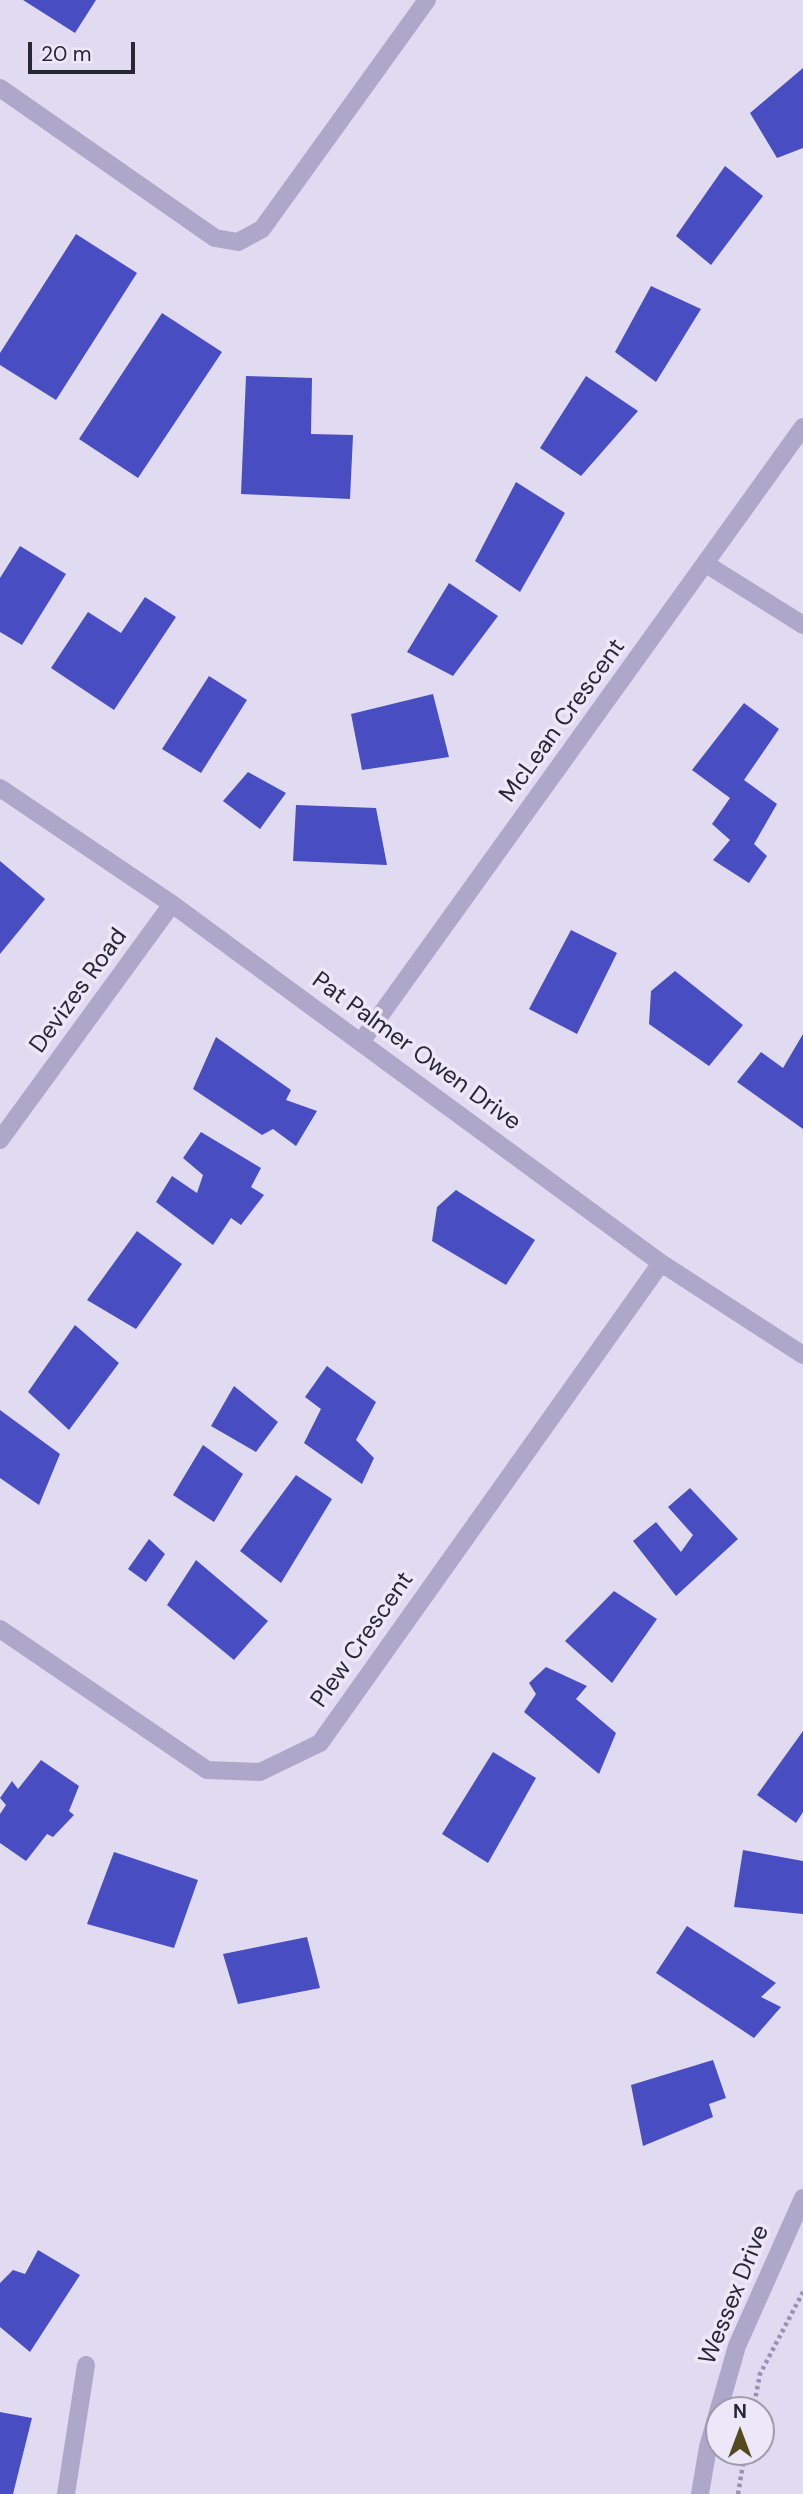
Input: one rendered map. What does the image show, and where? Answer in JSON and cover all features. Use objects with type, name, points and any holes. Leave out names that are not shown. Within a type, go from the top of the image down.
[{"type":"street","points":[[0,88],[215,238],[237,242],[262,229],[427,0]]},
{"type":"street","name":"McLean Crescent","points":[[361,1042],[803,427]]},
{"type":"street","points":[[706,564],[803,625]]},
{"type":"street","name":"Pat Palmer Owen Drive","points":[[0,788],[172,904],[661,1263],[803,1355]]},
{"type":"street","name":"Devizes Road","points":[[0,1140],[172,904]]},
{"type":"street","name":"Plew Crescent","points":[[0,1629],[207,1770],[260,1772],[320,1743],[661,1263]]},
{"type":"street","name":"Wessex Drive","points":[[700,2494],[708,2447],[737,2346],[803,2197]]},
{"type":"street","points":[[66,2494],[86,2365]]},
{"type":"path","points":[[756,2396],[760,2374],[803,2292]]},
{"type":"path","points":[[738,2494],[743,2466]]},
{"type":"building","points":[[23,0],[96,0],[75,33]]},
{"type":"building","points":[[803,68],[803,148],[777,158],[750,113]]},
{"type":"building","points":[[725,166],[763,196],[711,265],[676,236]]},
{"type":"building","points":[[76,234],[137,273],[56,400],[0,365],[0,353]]},
{"type":"building","points":[[651,286],[701,309],[656,382],[615,352]]},
{"type":"building","points":[[162,313],[222,352],[138,478],[79,439]]},
{"type":"building","points":[[246,376],[312,378],[311,434],[353,435],[350,499],[241,494]]},
{"type":"building","points":[[586,376],[638,411],[581,476],[540,448]]},
{"type":"building","points":[[516,482],[565,513],[520,592],[475,561]]},
{"type":"building","points":[[20,546],[66,574],[22,645],[0,632],[0,578]]},
{"type":"building","points":[[449,583],[498,616],[453,676],[407,652]]},
{"type":"building","points":[[145,597],[176,617],[114,710],[51,668],[88,612],[121,633]]},
{"type":"building","points":[[209,676],[247,700],[201,773],[162,749]]},
{"type":"building","points":[[433,694],[449,757],[362,770],[351,714]]},
{"type":"building","points":[[744,703],[779,729],[744,780],[777,804],[754,844],[767,856],[749,883],[713,860],[730,840],[712,824],[730,798],[692,770]]},
{"type":"building","points":[[248,772],[286,793],[260,829],[223,801]]},
{"type":"building","points":[[296,805],[376,808],[387,865],[293,861]]},
{"type":"building","points":[[0,861],[45,899],[0,954]]},
{"type":"building","points":[[571,930],[617,953],[577,1034],[529,1009]]},
{"type":"building","points":[[675,971],[743,1025],[709,1066],[649,1024],[651,991]]},
{"type":"building","points":[[803,1034],[803,1129],[737,1082],[761,1052],[783,1068]]},
{"type":"building","points":[[216,1037],[291,1090],[286,1100],[317,1111],[296,1146],[273,1129],[262,1135],[193,1089]]},
{"type":"building","points":[[201,1132],[261,1168],[251,1187],[264,1195],[241,1225],[231,1218],[213,1245],[156,1202],[172,1176],[197,1193],[203,1175],[183,1158]]},
{"type":"building","points":[[456,1190],[535,1240],[506,1285],[432,1241],[437,1207]]},
{"type":"building","points":[[137,1231],[182,1264],[136,1329],[87,1300]]},
{"type":"building","points":[[75,1325],[119,1363],[69,1430],[28,1392]]},
{"type":"building","points":[[327,1366],[376,1402],[356,1440],[374,1458],[362,1484],[304,1443],[321,1409],[305,1397]]},
{"type":"building","points":[[234,1386],[278,1422],[256,1452],[211,1426]]},
{"type":"building","points":[[0,1410],[60,1454],[39,1505],[0,1478]]},
{"type":"building","points":[[203,1445],[243,1474],[214,1522],[173,1495]]},
{"type":"building","points":[[296,1475],[332,1499],[281,1583],[240,1551]]},
{"type":"building","points":[[690,1488],[738,1539],[676,1596],[633,1541],[656,1522],[681,1552],[693,1535],[668,1507]]},
{"type":"building","points":[[149,1539],[165,1554],[146,1582],[128,1569]]},
{"type":"building","points":[[196,1560],[268,1621],[234,1660],[167,1605]]},
{"type":"building","points":[[614,1591],[657,1619],[612,1683],[565,1641]]},
{"type":"building","points":[[546,1667],[587,1686],[576,1699],[616,1733],[599,1774],[524,1712],[536,1694],[529,1683]]},
{"type":"building","points":[[803,1731],[803,1812],[796,1823],[757,1795]]},
{"type":"building","points":[[493,1752],[536,1778],[488,1863],[442,1834]]},
{"type":"building","points":[[41,1760],[79,1786],[69,1811],[74,1815],[53,1837],[47,1834],[26,1861],[0,1843],[0,1814],[6,1805],[0,1798],[12,1781],[18,1789]]},
{"type":"building","points":[[743,1850],[803,1861],[803,1914],[734,1907]]},
{"type":"building","points":[[114,1852],[198,1880],[174,1948],[87,1924]]},
{"type":"building","points":[[687,1926],[776,1983],[761,1997],[781,2007],[754,2038],[656,1973]]},
{"type":"building","points":[[307,1937],[320,1988],[238,2004],[223,1954]]},
{"type":"building","points":[[713,2060],[726,2098],[709,2104],[713,2117],[643,2146],[631,2085]]},
{"type":"building","points":[[38,2250],[80,2275],[30,2352],[0,2327],[0,2283],[13,2270],[25,2274]]},
{"type":"building","points":[[0,2412],[32,2418],[13,2494],[0,2494]]}]
